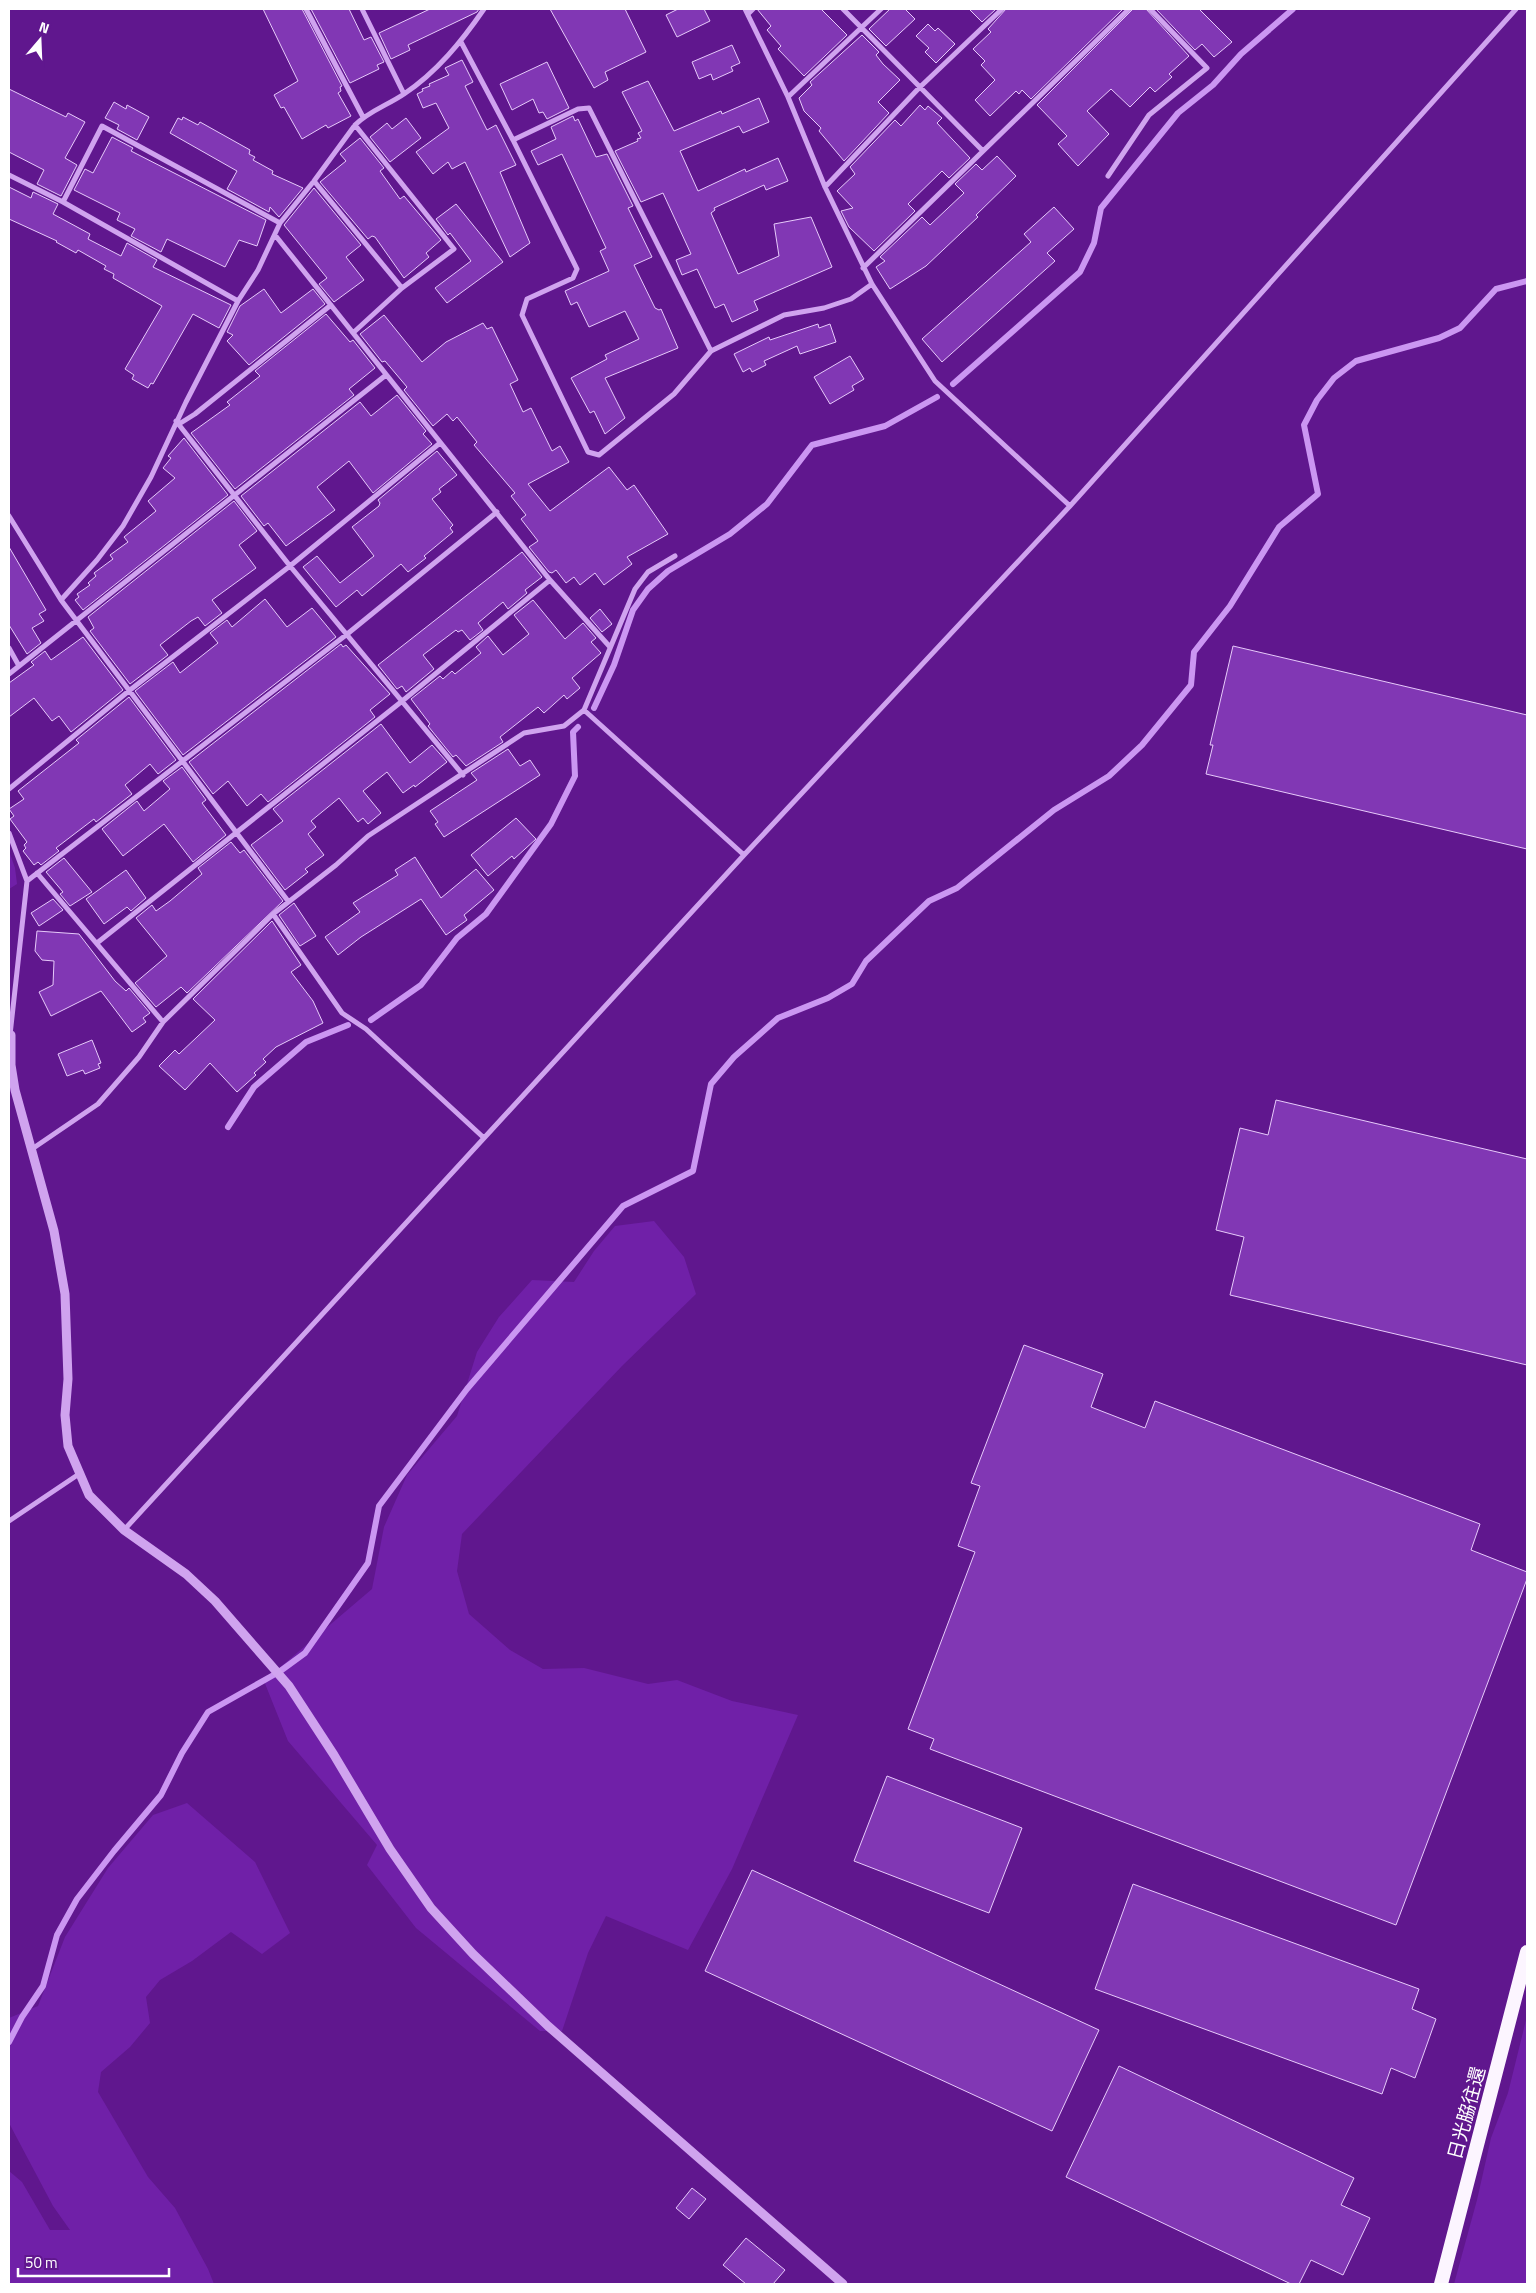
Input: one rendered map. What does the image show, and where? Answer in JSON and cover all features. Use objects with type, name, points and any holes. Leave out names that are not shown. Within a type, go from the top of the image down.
[{"type":"highway","name":"日光脇往還","points":[[1441,2284],[1527,1952]]},
{"type":"street","points":[[306,9],[363,117]]},
{"type":"street","points":[[362,9],[404,94]]},
{"type":"street","points":[[61,600],[124,526],[151,477],[238,302],[258,270],[280,222],[314,181],[355,125],[363,117],[404,94],[423,80],[461,42],[484,9]]},
{"type":"street","points":[[745,9],[788,98],[825,187],[862,268],[872,284],[936,381],[1070,506]]},
{"type":"street","points":[[748,14],[753,9]]},
{"type":"street","points":[[843,9],[982,150]]},
{"type":"street","points":[[788,98],[880,9]]},
{"type":"street","points":[[825,187],[919,88],[1002,9]]},
{"type":"street","points":[[862,268],[1129,9]]},
{"type":"street","points":[[1108,176],[1149,115],[1207,68],[1150,9]]},
{"type":"street","points":[[124,1530],[744,855],[1070,506],[1516,9]]},
{"type":"street","points":[[461,42],[513,140],[577,269],[573,278],[528,299],[522,315],[588,452],[599,455],[674,394],[711,351],[784,315],[824,308],[851,299],[872,284]]},
{"type":"street","points":[[513,140],[578,108],[588,108],[711,351]]},
{"type":"street","points":[[354,332],[402,288],[454,249],[355,125]]},
{"type":"street","points":[[63,202],[102,126],[280,222]]},
{"type":"street","points":[[9,176],[63,202],[238,302]]},
{"type":"street","points":[[314,181],[402,288]]},
{"type":"street","points":[[275,235],[550,580],[610,647]]},
{"type":"street","points":[[178,422],[331,306]]},
{"type":"street","points":[[9,674],[386,375]]},
{"type":"street","points":[[178,422],[290,566],[463,775]]},
{"type":"street","points":[[9,789],[130,690],[290,566],[440,443]]},
{"type":"street","points":[[27,881],[346,635],[497,512]]},
{"type":"street","points":[[9,516],[61,600],[288,901]]},
{"type":"street","points":[[32,1149],[98,1104],[139,1057],[163,1022],[273,914],[336,865],[368,836],[524,733],[564,726],[584,710],[635,590],[648,572],[676,556]]},
{"type":"street","points":[[97,943],[401,702],[550,580]]},
{"type":"street","points":[[9,648],[19,666]]},
{"type":"street","points":[[584,710],[744,855]]},
{"type":"street","points":[[9,833],[27,881],[10,1035],[11,1065],[15,1090],[54,1230],[65,1294],[68,1379],[65,1415],[68,1446],[89,1495],[124,1530],[186,1574],[215,1601],[290,1686],[390,1849],[431,1908],[473,1954],[548,2026],[843,2284]]},
{"type":"street","points":[[37,873],[163,1022]]},
{"type":"street","points":[[273,914],[342,1013],[366,1029],[484,1138]]},
{"type":"street","points":[[9,1521],[79,1474]]},
{"type":"shaded area","points":[[9,851],[15,868],[17,884],[9,889]]},
{"type":"shaded area","points":[[654,1221],[684,1257],[696,1294],[622,1366],[462,1534],[457,1571],[469,1614],[510,1650],[543,1669],[584,1668],[648,1684],[677,1680],[732,1701],[798,1715],[732,1869],[688,1950],[606,1916],[588,1953],[562,2031],[540,2031],[416,1928],[367,1865],[377,1845],[288,1741],[264,1681],[372,1589],[384,1527],[407,1475],[457,1416],[477,1352],[499,1317],[532,1280],[574,1282],[594,1251],[615,1226]]},
{"type":"shaded area","points":[[187,1803],[255,1862],[290,1933],[262,1954],[231,1932],[192,1961],[160,1980],[146,1997],[150,2023],[130,2047],[101,2072],[98,2092],[148,2177],[175,2208],[208,2269],[214,2284],[9,2284],[9,2171],[22,2182],[50,2230],[70,2230],[53,2206],[9,2123],[9,2018],[38,2006],[65,1937],[108,1868],[153,1815]]},
{"type":"shaded area","points":[[1527,2016],[1527,2284],[1454,2284],[1477,2200],[1491,2138],[1508,2093]]},
{"type":"building","points":[[263,9],[302,9],[342,86],[340,87],[341,91],[338,93],[351,116],[328,128],[326,125],[302,139],[284,107],[281,108],[274,95],[298,81]]},
{"type":"building","points":[[311,9],[349,9],[364,40],[371,37],[384,62],[377,65],[379,69],[350,83]]},
{"type":"building","points":[[430,9],[479,9],[477,12],[408,45],[410,50],[391,59],[379,33]]},
{"type":"building","points":[[550,9],[625,9],[646,52],[605,72],[608,80],[594,88]]},
{"type":"building","points":[[678,9],[704,9],[710,21],[677,37],[666,15]]},
{"type":"building","points":[[757,9],[821,9],[847,35],[804,76],[778,49],[781,46],[767,30],[771,26]]},
{"type":"building","points":[[890,9],[905,9],[915,19],[886,46],[869,29]]},
{"type":"building","points":[[969,9],[996,9],[982,22]]},
{"type":"building","points":[[1006,9],[1123,9],[1031,99],[1022,90],[1019,94],[1016,91],[990,116],[975,100],[995,80],[981,65],[985,61],[973,49],[991,32],[988,29]]},
{"type":"building","points":[[1133,9],[1146,9],[1189,56],[1169,74],[1172,77],[1155,92],[1150,87],[1130,107],[1111,89],[1087,111],[1109,134],[1078,166],[1058,144],[1067,136],[1037,105]]},
{"type":"building","points":[[1156,9],[1199,9],[1232,42],[1214,57],[1202,44],[1195,50]]},
{"type":"building","points":[[928,24],[935,31],[938,28],[955,44],[936,63],[925,52],[929,48],[916,36]]},
{"type":"building","points":[[862,35],[879,52],[876,55],[883,64],[900,80],[878,102],[889,113],[844,161],[819,131],[821,128],[804,111],[799,98],[812,85],[810,82]]},
{"type":"building","points":[[732,45],[740,63],[731,67],[733,71],[713,80],[711,74],[699,79],[692,62]]},
{"type":"building","points":[[462,60],[473,82],[465,86],[487,130],[496,125],[516,165],[500,172],[530,243],[510,257],[465,162],[452,169],[448,162],[433,174],[416,152],[449,128],[436,103],[423,108],[417,94],[423,91],[422,89],[430,86],[429,84],[449,75],[445,68]]},
{"type":"building","points":[[547,62],[569,108],[547,119],[543,112],[539,113],[533,99],[512,110],[500,84]]},
{"type":"building","points":[[648,81],[674,131],[721,111],[722,114],[759,98],[769,122],[743,133],[739,126],[680,151],[698,191],[745,169],[746,172],[778,158],[788,181],[766,190],[764,185],[714,208],[715,210],[711,213],[738,274],[779,256],[774,224],[811,217],[832,267],[754,301],[758,310],[732,322],[724,304],[715,308],[697,269],[682,275],[676,260],[691,254],[663,193],[641,202],[615,151],[638,141],[637,139],[641,138],[638,133],[642,131],[622,92]]},
{"type":"building","points":[[9,89],[66,117],[68,113],[85,122],[65,158],[77,165],[61,196],[37,184],[44,170],[9,152]]},
{"type":"building","points":[[114,102],[126,109],[127,105],[149,117],[137,140],[117,129],[119,125],[105,118]]},
{"type":"building","points":[[920,105],[925,110],[928,106],[942,118],[937,123],[970,158],[949,178],[942,171],[908,204],[915,211],[874,251],[849,227],[841,211],[853,208],[837,191],[855,174],[850,167],[895,120],[901,126]]},
{"type":"building","points":[[573,116],[575,121],[578,119],[596,157],[607,154],[633,206],[628,208],[652,257],[634,265],[655,308],[661,309],[678,348],[605,378],[625,418],[605,434],[594,411],[590,413],[571,378],[607,359],[605,355],[639,339],[625,311],[589,327],[577,302],[571,305],[565,291],[609,271],[600,251],[606,248],[562,154],[538,165],[531,151],[556,139],[551,127]]},
{"type":"building","points":[[183,117],[198,125],[200,122],[250,150],[249,154],[255,157],[253,160],[273,171],[272,174],[303,188],[279,217],[270,207],[269,212],[227,189],[237,171],[170,133],[178,118],[182,120]]},
{"type":"building","points":[[406,118],[421,138],[390,162],[370,137],[387,123],[392,129]]},
{"type":"building","points":[[112,137],[133,148],[131,151],[266,220],[257,246],[239,240],[225,267],[167,239],[161,252],[131,236],[135,229],[117,220],[120,213],[74,190],[85,169],[93,173]]},
{"type":"building","points":[[360,138],[384,168],[380,171],[400,199],[404,196],[441,240],[426,253],[429,257],[404,278],[375,237],[372,236],[368,239],[320,182],[346,161],[340,154]]},
{"type":"building","points":[[997,156],[1016,176],[976,215],[978,217],[926,266],[890,289],[876,267],[885,261],[880,257],[922,217],[930,225],[964,193],[955,184],[976,164],[982,170]]},
{"type":"building","points":[[9,187],[31,198],[33,192],[58,204],[53,214],[90,234],[88,239],[121,256],[127,243],[157,260],[153,267],[231,305],[219,328],[193,314],[153,384],[151,383],[148,388],[132,379],[134,375],[125,369],[162,306],[113,278],[114,274],[104,269],[106,266],[78,250],[76,253],[57,241],[9,219]]},
{"type":"building","points":[[314,188],[361,245],[346,257],[364,280],[334,302],[319,284],[327,278],[284,225]]},
{"type":"building","points":[[456,204],[503,262],[447,303],[435,288],[471,261],[450,233],[448,235],[436,219]]},
{"type":"building","points":[[1054,207],[1074,229],[1047,253],[1055,261],[942,362],[922,339],[1031,242],[1024,234]]},
{"type":"building","points":[[264,289],[281,313],[313,289],[325,304],[249,365],[227,341],[233,335],[227,332],[240,306]]},
{"type":"building","points":[[326,314],[350,342],[353,340],[375,368],[349,389],[354,395],[235,489],[191,433],[230,405],[227,402],[260,376],[255,371]]},
{"type":"building","points":[[384,315],[422,362],[446,342],[483,323],[487,329],[492,327],[518,380],[510,384],[523,412],[531,408],[552,451],[560,446],[569,462],[528,484],[550,511],[609,467],[627,490],[634,485],[668,534],[627,557],[632,564],[604,585],[595,573],[580,585],[574,577],[566,583],[556,570],[552,573],[549,572],[529,547],[538,541],[521,519],[526,515],[511,496],[515,493],[474,445],[477,442],[457,417],[453,421],[447,414],[433,426],[404,390],[407,387],[385,361],[382,362],[360,334]]},
{"type":"building","points":[[818,324],[819,328],[830,324],[836,342],[800,354],[797,346],[764,361],[766,365],[752,372],[750,368],[743,372],[734,354],[769,337],[770,340]]},
{"type":"building","points":[[850,356],[864,379],[852,386],[854,390],[830,404],[814,377]]},
{"type":"building","points":[[397,395],[426,431],[423,434],[432,444],[373,493],[349,461],[317,487],[335,510],[286,546],[268,523],[264,526],[241,496],[360,402],[371,416]]},
{"type":"building","points":[[184,438],[228,495],[83,610],[75,600],[79,597],[77,594],[90,585],[88,583],[96,576],[94,573],[113,559],[110,555],[128,542],[124,537],[156,511],[148,501],[175,478],[163,468],[171,458],[168,456]]},
{"type":"building","points":[[437,451],[457,475],[439,489],[441,492],[432,499],[453,525],[450,528],[453,532],[408,572],[401,564],[362,596],[357,590],[336,607],[303,567],[317,556],[340,583],[374,556],[352,527],[379,506],[378,500]]},
{"type":"building","points":[[234,501],[257,531],[239,545],[256,568],[212,600],[222,613],[205,626],[198,617],[191,621],[160,645],[168,655],[130,684],[90,631],[94,628],[88,617]]},
{"type":"building","points":[[9,547],[46,610],[39,614],[44,621],[32,628],[41,643],[27,654],[9,625]]},
{"type":"building","points":[[522,552],[542,577],[525,590],[527,593],[508,609],[503,602],[478,623],[483,630],[470,640],[462,630],[458,632],[456,630],[423,655],[434,669],[406,692],[402,686],[397,689],[378,665]]},
{"type":"building","points":[[265,599],[287,627],[312,608],[336,637],[183,755],[135,691],[173,662],[180,673],[218,643],[210,633],[227,620],[232,627]]},
{"type":"building","points":[[533,600],[565,639],[583,623],[596,638],[591,642],[601,653],[572,678],[580,688],[567,699],[564,695],[544,713],[538,707],[500,737],[503,742],[466,766],[456,755],[453,757],[428,726],[430,724],[411,699],[440,676],[443,679],[452,671],[455,674],[481,653],[476,647],[488,636],[503,655],[529,634],[514,615]]},
{"type":"building","points":[[600,609],[612,624],[602,632],[590,618]]},
{"type":"building","points":[[83,637],[123,690],[71,732],[59,716],[52,721],[34,698],[9,717],[9,683],[34,665],[31,662],[45,651],[51,660]]},
{"type":"building","points":[[341,644],[343,647],[346,645],[390,694],[370,710],[375,717],[268,802],[261,794],[247,806],[228,781],[213,794],[189,762]]},
{"type":"building","points":[[1233,646],[1527,715],[1527,849],[1206,774],[1213,745],[1210,745]]},
{"type":"building","points":[[129,697],[176,760],[158,774],[150,764],[125,785],[132,794],[96,822],[94,819],[56,848],[59,851],[41,865],[38,862],[34,865],[23,851],[26,848],[24,845],[27,842],[10,819],[14,816],[9,809],[24,799],[18,791],[79,743],[76,740]]},
{"type":"building","points":[[381,724],[410,763],[432,745],[447,762],[415,787],[414,785],[403,793],[387,772],[363,791],[381,813],[368,824],[363,818],[358,822],[339,798],[311,821],[316,827],[308,834],[324,855],[305,869],[308,872],[285,890],[251,845],[283,821],[273,809]]},
{"type":"building","points":[[508,749],[520,766],[530,760],[540,775],[444,837],[435,824],[438,822],[430,811],[477,780],[471,773]]},
{"type":"building","points":[[182,767],[206,800],[202,803],[226,835],[193,862],[164,824],[123,856],[102,829],[137,801],[144,811],[170,789],[163,781]]},
{"type":"building","points":[[516,818],[536,839],[514,859],[512,856],[488,876],[471,855]]},
{"type":"building","points":[[231,842],[240,853],[244,850],[283,901],[187,993],[181,987],[156,1007],[135,983],[167,956],[136,918],[152,905],[156,911],[170,901],[202,874],[198,868]]},
{"type":"building","points":[[415,857],[441,898],[476,869],[494,890],[464,915],[467,920],[446,935],[421,899],[361,937],[338,955],[325,937],[360,912],[353,903],[398,875],[395,870]]},
{"type":"building","points":[[64,858],[92,892],[70,906],[60,894],[63,892],[46,872]]},
{"type":"building","points":[[126,870],[146,898],[131,911],[127,907],[104,924],[86,899]]},
{"type":"building","points":[[53,899],[63,910],[39,926],[31,913]]},
{"type":"building","points":[[294,903],[316,936],[300,946],[279,915]]},
{"type":"building","points":[[272,921],[301,965],[291,972],[313,1001],[323,1023],[276,1047],[263,1059],[266,1062],[254,1073],[256,1075],[237,1092],[210,1063],[185,1090],[159,1066],[175,1050],[179,1054],[215,1020],[193,999]]},
{"type":"building","points":[[37,931],[79,934],[115,981],[126,991],[129,988],[150,1013],[143,1018],[146,1022],[132,1032],[101,991],[51,1016],[39,992],[53,985],[54,961],[42,960],[35,951]]},
{"type":"building","points":[[92,1040],[101,1063],[98,1064],[100,1068],[85,1074],[83,1070],[67,1076],[58,1054]]},
{"type":"building","points":[[1276,1100],[1527,1159],[1527,1365],[1230,1295],[1244,1237],[1216,1230],[1240,1128],[1268,1135]]},
{"type":"building","points":[[1024,1345],[1103,1374],[1091,1407],[1145,1428],[1155,1401],[1480,1524],[1471,1550],[1527,1572],[1527,1579],[1396,1925],[930,1749],[934,1739],[908,1729],[975,1552],[958,1546],[980,1486],[971,1483]]},
{"type":"building","points":[[887,1776],[1022,1828],[989,1913],[854,1861]]},
{"type":"building","points":[[752,1870],[1099,2030],[1052,2131],[705,1971]]},
{"type":"building","points":[[1133,1884],[1419,1989],[1412,2009],[1436,2019],[1415,2078],[1391,2068],[1382,2094],[1095,1989]]},
{"type":"building","points":[[1119,2066],[1354,2178],[1341,2205],[1370,2218],[1343,2275],[1311,2260],[1299,2284],[1291,2284],[1066,2177]]},
{"type":"building","points":[[692,2188],[706,2199],[689,2219],[676,2208]]},
{"type":"building","points":[[746,2238],[785,2270],[773,2284],[746,2284],[723,2265]]},
{"type":"waterway","points":[[953,384],[1080,272],[1094,243],[1101,208],[1178,113],[1213,85],[1241,54],[1293,9]]},
{"type":"waterway","points":[[279,1672],[305,1653],[368,1563],[379,1506],[467,1389],[623,1206],[693,1171],[711,1084],[734,1057],[778,1018],[828,998],[852,984],[866,961],[929,901],[957,888],[1054,810],[1109,776],[1142,745],[1191,685],[1194,652],[1230,606],[1279,527],[1318,494],[1304,425],[1317,400],[1334,378],[1356,361],[1439,338],[1460,328],[1496,289],[1527,281]]},
{"type":"waterway","points":[[594,708],[614,665],[633,610],[648,589],[668,571],[730,534],[767,504],[812,445],[885,426],[937,397]]},
{"type":"waterway","points":[[371,1020],[421,985],[457,938],[486,914],[551,824],[575,776],[573,732],[578,727]]},
{"type":"waterway","points":[[228,1127],[254,1087],[306,1042],[348,1025]]},
{"type":"waterway","points":[[9,2042],[22,2017],[43,1986],[57,1935],[77,1899],[161,1795],[182,1753],[208,1712],[277,1673]]}]
